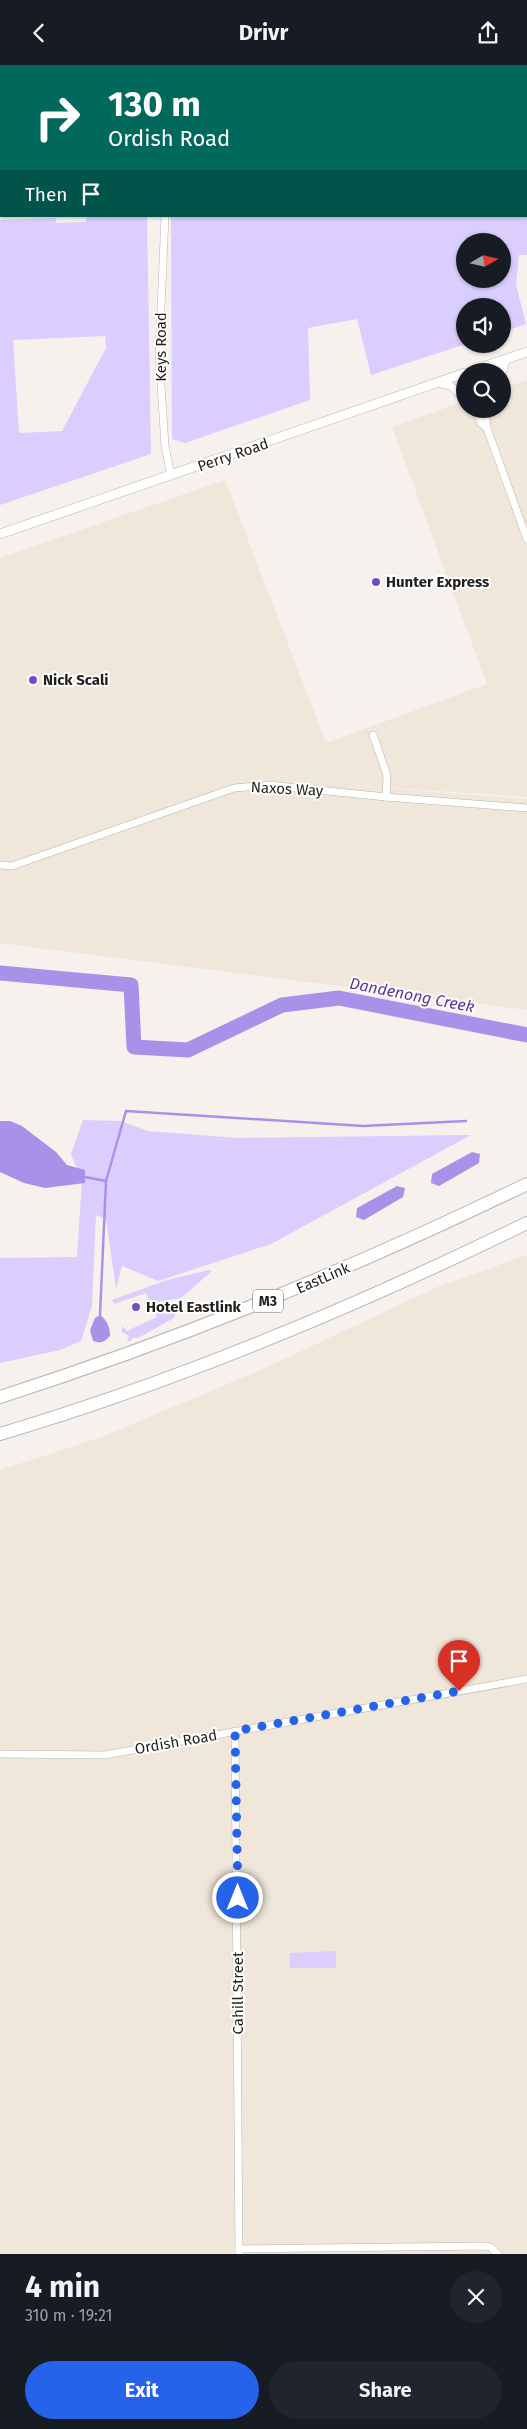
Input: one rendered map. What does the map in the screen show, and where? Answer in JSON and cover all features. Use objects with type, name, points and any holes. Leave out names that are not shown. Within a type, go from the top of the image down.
[{"type":"highway","name":"EastLink","points":[[0,1397],[117,1359],[269,1301],[384,1253],[527,1184]]},
{"type":"highway","name":"M3","points":[[0,1434],[104,1400],[247,1348],[386,1290],[527,1223]]},
{"type":"main road","points":[[496,363],[527,352]]},
{"type":"main road","name":"Perry Road","points":[[0,534],[456,376]]},
{"type":"street","name":"Keys Road","points":[[165,217],[159,354],[165,446],[171,476]]},
{"type":"street","points":[[438,383],[450,386],[456,392]]},
{"type":"street","points":[[479,418],[481,423],[487,428]]},
{"type":"street","points":[[486,418],[487,428],[527,539]]},
{"type":"street","points":[[373,735],[387,775],[386,797]]},
{"type":"street","name":"Naxos Way","points":[[0,865],[12,866],[234,788],[250,785],[269,785],[386,797],[527,808]]},
{"type":"street","name":"Ordish Road","points":[[0,1754],[105,1755],[527,1679]]},
{"type":"street","name":"Cahill Street","points":[[235,1731],[239,2252]]},
{"type":"street","points":[[239,2252],[485,2246],[498,2254]]},
{"type":"shaded area","points":[[86,217],[147,217],[151,454],[0,505],[0,220],[56,218],[56,223],[86,222]],"holes":[[[105,336],[106,348],[62,431],[19,433],[13,340]]]},
{"type":"shaded area","points":[[171,217],[527,217],[527,255],[519,255],[516,285],[526,324],[511,329],[511,298],[456,298],[456,347],[371,375],[357,319],[308,328],[310,400],[185,443],[172,439]]},
{"type":"shaded area","points":[[527,380],[527,797],[331,784],[527,799],[527,1010],[0,943],[0,558],[225,480],[326,743],[487,684],[392,427],[456,404],[456,418],[511,418],[511,385]]},
{"type":"shaded area","points":[[83,1120],[120,1121],[148,1131],[237,1138],[471,1135],[271,1244],[158,1281],[122,1266],[116,1289],[106,1219],[96,1215],[92,1306],[81,1341],[60,1350],[0,1363],[0,1258],[77,1257],[82,1180],[71,1154]]},
{"type":"shaded area","points":[[0,1121],[10,1121],[22,1126],[56,1152],[67,1165],[85,1170],[85,1183],[45,1188],[24,1183],[0,1172]]},
{"type":"shaded area","points":[[472,1152],[480,1154],[479,1163],[439,1186],[431,1183],[432,1174]]},
{"type":"shaded area","points":[[397,1186],[405,1188],[403,1197],[364,1220],[356,1217],[357,1208]]},
{"type":"shaded area","points":[[527,1255],[527,2254],[0,2254],[0,1470],[102,1437],[261,1370],[435,1288]]},
{"type":"shaded area","points":[[208,1270],[212,1271],[181,1298],[151,1303],[146,1293],[114,1304],[112,1300],[164,1281]]},
{"type":"shaded area","points":[[172,1308],[176,1311],[174,1318],[127,1342],[129,1336],[122,1332],[122,1326],[127,1331],[157,1317],[155,1313]]},
{"type":"shaded area","points":[[100,1315],[108,1324],[110,1336],[104,1341],[98,1342],[93,1341],[90,1330],[95,1318]]},
{"type":"shaded area","points":[[336,1951],[336,1968],[290,1968],[290,1953]]},
{"type":"waterway","name":"Dandenong Creek","points":[[0,973],[131,985],[134,1047],[188,1050],[282,1005],[339,998],[527,1035]]},
{"type":"waterway","points":[[100,1315],[106,1181],[126,1111],[363,1126],[466,1121]]},
{"type":"waterway","points":[[85,1177],[106,1181]]},
{"type":"place","name":"Hunter Express","points":[[376,582]]},
{"type":"place","name":"Nick Scali","points":[[33,680]]},
{"type":"place","name":"Hotel Eastlink","points":[[136,1307]]},
{"type":"route","points":[[238,1898],[237,1743],[235,1731],[459,1691]]}]
